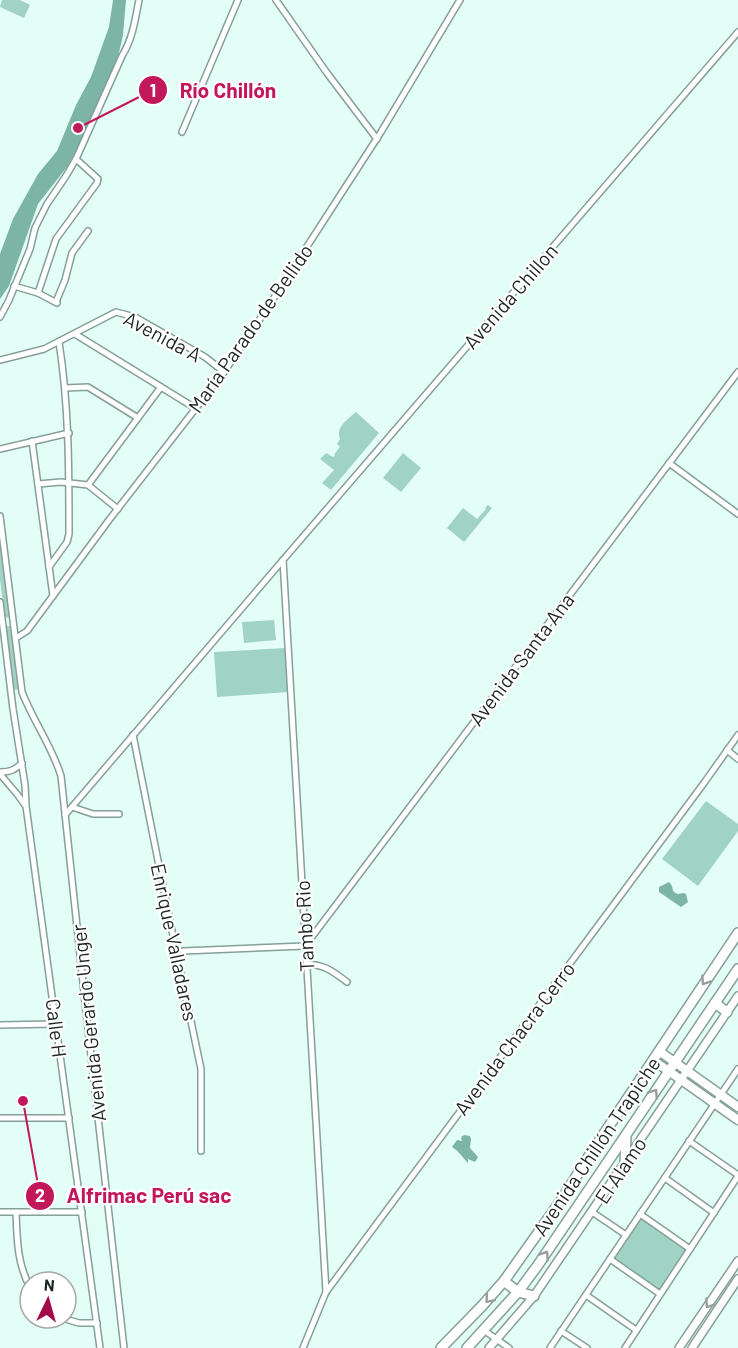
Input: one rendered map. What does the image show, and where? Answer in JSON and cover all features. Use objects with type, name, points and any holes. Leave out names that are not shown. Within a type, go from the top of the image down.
[{"type":"main road","name":"Avenida Chillón Trapiche","points":[[441,1348],[504,1281],[562,1199],[737,937]]},
{"type":"main road","name":"Avenida Chillón Trapiche","points":[[467,1348],[518,1292],[545,1256],[738,969]]},
{"type":"main road","points":[[715,1003],[727,1012]]},
{"type":"main road","points":[[659,1051],[738,1107]]},
{"type":"main road","points":[[653,1060],[738,1120]]},
{"type":"main road","points":[[620,1109],[636,1121]]},
{"type":"main road","points":[[625,1162],[626,1136]]},
{"type":"main road","points":[[504,1281],[518,1292],[534,1296]]},
{"type":"street","points":[[0,317],[47,204],[76,159],[129,45],[138,0]]},
{"type":"street","points":[[182,132],[238,0]]},
{"type":"street","points":[[276,0],[377,139]]},
{"type":"street","name":"María Parado de Bellido","points":[[16,638],[27,631],[224,372],[377,139],[460,0]]},
{"type":"street","name":"Avenida Chillon","points":[[283,560],[738,32]]},
{"type":"street","points":[[38,293],[56,239],[97,183],[98,179],[76,159]]},
{"type":"street","points":[[14,286],[38,293],[56,303],[72,253],[88,231]]},
{"type":"street","name":"Avenida A","points":[[0,360],[44,349],[116,312],[135,317],[205,357],[224,372]]},
{"type":"street","points":[[75,334],[195,408]]},
{"type":"street","points":[[49,567],[69,539],[69,433],[59,342]]},
{"type":"street","name":"Avenida Santa Ana","points":[[305,946],[738,372]]},
{"type":"street","points":[[65,388],[88,387],[138,418]]},
{"type":"street","points":[[88,485],[161,387]]},
{"type":"street","points":[[0,449],[69,433]]},
{"type":"street","points":[[32,441],[53,596]]},
{"type":"street","points":[[669,463],[738,514]]},
{"type":"street","points":[[38,484],[61,482],[88,485],[118,509]]},
{"type":"street","name":"Avenida Gerardo Unger","points":[[0,516],[22,692],[62,776],[124,1348]]},
{"type":"street","points":[[65,815],[283,560]]},
{"type":"street","name":"Tambo Rio","points":[[283,560],[326,1292]]},
{"type":"street","points":[[0,602],[13,708],[27,706]]},
{"type":"street","points":[[1,619],[13,619]]},
{"type":"street","points":[[11,693],[22,692]]},
{"type":"street","name":"Calle H","points":[[13,708],[100,1348]]},
{"type":"street","name":"Enrique Valladares","points":[[134,735],[201,1069],[201,1151]]},
{"type":"street","name":"Avenida Chacra Cerro","points":[[303,1348],[326,1292],[738,735]]},
{"type":"street","points":[[727,750],[738,759]]},
{"type":"street","points":[[0,773],[16,769],[22,763]]},
{"type":"street","points":[[0,773],[26,806]]},
{"type":"street","points":[[72,807],[93,814],[119,814]]},
{"type":"street","points":[[183,951],[305,946]]},
{"type":"street","points":[[306,964],[331,969],[347,982]]},
{"type":"street","name":"El Alamo","points":[[489,1348],[534,1296],[738,996]]},
{"type":"street","points":[[0,1025],[56,1024]]},
{"type":"street","points":[[550,1348],[738,1069]]},
{"type":"street","points":[[0,1118],[69,1118]]},
{"type":"street","points":[[625,1348],[738,1176],[689,1141]]},
{"type":"street","points":[[664,1178],[714,1213]]},
{"type":"street","points":[[0,1212],[82,1212]]},
{"type":"street","points":[[15,1212],[18,1252],[23,1270]]},
{"type":"street","points":[[591,1212],[626,1236]]},
{"type":"street","points":[[640,1214],[690,1249]]},
{"type":"street","points":[[610,1259],[660,1294]]},
{"type":"street","points":[[679,1348],[738,1261]]},
{"type":"street","points":[[692,1348],[737,1282],[728,1276]]},
{"type":"street","points":[[586,1294],[636,1330]]},
{"type":"street","points":[[78,1323],[97,1323]]},
{"type":"street","points":[[484,1330],[508,1348]]},
{"type":"street","points":[[561,1331],[587,1348]]},
{"type":"shaded area","points":[[2,0],[20,0],[30,5],[24,18],[0,7]]},
{"type":"shaded area","points":[[113,0],[126,0],[123,35],[118,57],[80,144],[67,167],[38,204],[9,286],[0,299],[0,254],[13,219],[38,174],[57,151],[76,105],[91,77],[109,27]]},
{"type":"shaded area","points":[[356,412],[379,433],[331,490],[322,483],[334,470],[320,459],[326,453],[333,457],[335,455],[340,447],[337,444],[340,439],[339,431],[346,420]]},
{"type":"shaded area","points":[[403,453],[421,468],[401,492],[383,478]]},
{"type":"shaded area","points":[[488,505],[492,508],[464,542],[447,528],[463,508],[477,519]]},
{"type":"shaded area","points":[[0,534],[10,617],[5,618],[0,580]]},
{"type":"shaded area","points":[[274,620],[276,640],[244,643],[242,622]]},
{"type":"shaded area","points":[[5,626],[10,626],[19,689],[14,690]]},
{"type":"shaded area","points":[[285,648],[288,692],[217,697],[214,652]]},
{"type":"shaded area","points":[[706,801],[738,824],[738,831],[698,886],[662,859]]},
{"type":"shaded area","points":[[669,882],[677,894],[686,894],[688,902],[681,907],[659,892],[659,887]]},
{"type":"shaded area","points":[[470,1136],[470,1148],[478,1157],[475,1162],[468,1159],[468,1163],[452,1147],[457,1140],[462,1141],[461,1137]]},
{"type":"shaded area","points":[[642,1218],[686,1249],[659,1290],[613,1259]]},
{"type":"place","name":"Río Chillón","points":[[78,128]]},
{"type":"place","name":"Alfrimac Perú sac","points":[[23,1101]]}]
